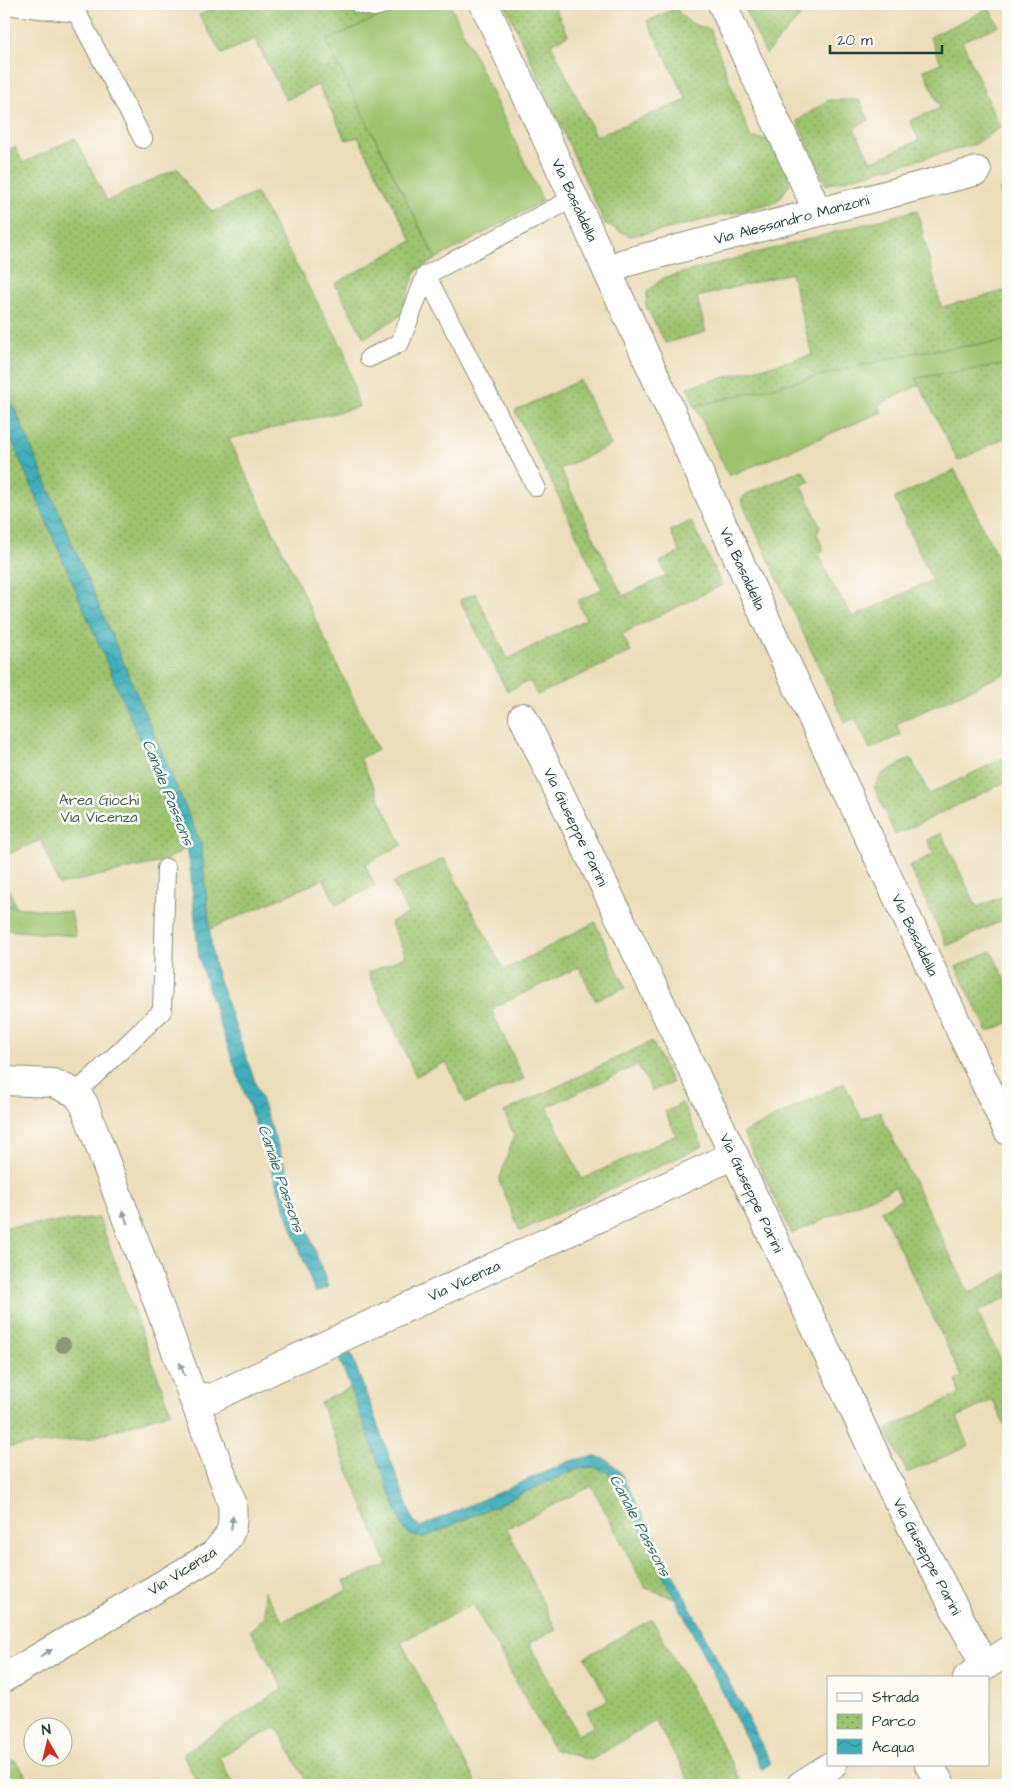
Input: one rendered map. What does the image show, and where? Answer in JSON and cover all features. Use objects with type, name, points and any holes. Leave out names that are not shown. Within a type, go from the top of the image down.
[{"type":"street","name":"Via Basaldella","points":[[484,4],[773,635],[1008,1131]]},
{"type":"street","points":[[722,4],[818,212]]},
{"type":"street","name":"Via Alessandro Manzoni","points":[[608,273],[624,264],[977,171]]},
{"type":"street","name":"Via Giuseppe Parini","points":[[523,717],[734,1155],[976,1672]]},
{"type":"street","points":[[4,1081],[53,1083],[76,1093]]},
{"type":"street","name":"Via Vicenza","points":[[4,1678],[213,1555],[227,1540],[234,1523],[232,1502],[84,1104],[76,1093]]},
{"type":"street","name":"Via Vicenza","points":[[192,1396],[212,1398],[734,1155]]},
{"type":"street","points":[[976,1672],[1008,1651]]},
{"type":"street","points":[[801,1785],[830,1766]]},
{"type":"street","points":[[930,1766],[941,1785]]},
{"type":"lane","points":[[359,4],[374,7],[385,4]]},
{"type":"lane","points":[[4,5],[77,13],[143,139]]},
{"type":"lane","points":[[369,358],[400,343],[426,275],[574,198]]},
{"type":"lane","points":[[426,275],[536,487]]},
{"type":"lane","points":[[76,1093],[162,1011],[166,868]]},
{"type":"green space","points":[[224,4],[345,4],[359,14],[387,13],[326,41],[436,259],[416,271],[400,316],[364,338],[335,284],[412,241],[358,137],[346,140],[318,85],[286,100],[255,39],[222,54],[199,15]]},
{"type":"green space","points":[[405,4],[450,4],[543,201],[436,259],[326,41]]},
{"type":"green space","points":[[505,4],[553,4],[568,35],[551,44],[596,136],[687,100],[647,21],[676,8],[690,22],[710,29],[751,138],[766,139],[784,156],[790,184],[777,202],[664,230],[630,236],[605,224]]},
{"type":"green space","points":[[750,4],[804,4],[806,10],[766,54],[746,12]]},
{"type":"green space","points":[[989,8],[999,26],[962,41],[1000,127],[976,144],[826,185],[797,121],[828,100],[859,100],[869,120],[854,128],[871,162],[919,140],[910,121],[940,108],[924,70],[941,63],[930,37]]},
{"type":"green space","points":[[75,138],[107,201],[178,168],[187,185],[213,212],[256,193],[344,350],[359,407],[229,439],[378,750],[360,758],[402,845],[365,864],[375,886],[336,905],[324,879],[210,929],[201,844],[4,384],[4,139],[9,149],[15,147],[23,163]]},
{"type":"green space","points":[[1000,189],[1008,206],[1008,229]]},
{"type":"green space","points":[[917,210],[941,307],[1008,290],[1008,341],[917,352],[695,406],[687,387],[812,355],[791,273],[697,297],[706,332],[665,343],[646,306],[647,292],[663,278]]},
{"type":"green space","points":[[1008,341],[1008,364],[916,378],[919,385],[878,405],[882,412],[729,476],[695,406],[917,352]]},
{"type":"green space","points":[[1008,364],[1008,446],[1004,438],[958,461],[916,378]]},
{"type":"green space","points":[[580,380],[611,445],[560,469],[623,596],[666,576],[660,562],[680,552],[670,531],[691,521],[722,585],[622,634],[631,652],[537,695],[530,681],[507,691],[460,600],[475,593],[508,659],[586,619],[577,601],[602,589],[554,487],[515,411]]},
{"type":"green space","name":"Area Giochi Via Vicenza","points":[[4,422],[186,848],[165,861],[59,885],[41,840],[4,856]]},
{"type":"green space","points":[[802,470],[810,481],[802,485],[820,526],[817,535],[824,550],[818,553],[833,586],[853,617],[932,580],[894,498],[955,470],[1008,579],[1008,672],[896,724],[901,735],[870,749],[855,718],[845,723],[741,500],[746,494]]},
{"type":"green space","points":[[1008,756],[1008,781],[895,835],[874,787],[882,774],[911,758],[929,794]]},
{"type":"green space","points":[[941,833],[977,907],[1008,894],[1008,918],[947,946],[909,866],[934,854],[927,840]]},
{"type":"green space","points":[[444,858],[504,970],[595,922],[626,988],[595,1000],[579,967],[491,1009],[524,1079],[466,1103],[446,1062],[416,1076],[368,973],[406,956],[390,922],[408,914],[393,883]]},
{"type":"green space","points":[[4,878],[16,907],[4,906]]},
{"type":"green space","points":[[4,906],[71,912],[76,936],[4,930]]},
{"type":"green space","points":[[991,951],[1008,985],[1008,1023],[988,1032],[956,967]]},
{"type":"green space","points":[[652,1041],[672,1083],[652,1091],[638,1065],[547,1107],[582,1179],[676,1135],[665,1112],[682,1103],[703,1146],[520,1231],[499,1181],[514,1135],[504,1112]]},
{"type":"green space","points":[[844,1083],[862,1119],[879,1111],[969,1293],[1008,1272],[1008,1297],[977,1312],[1008,1374],[1008,1428],[1006,1429],[993,1400],[957,1417],[969,1446],[907,1473],[886,1430],[959,1394],[956,1380],[962,1377],[881,1210],[901,1199],[895,1187],[792,1234],[743,1133]]},
{"type":"green space","points":[[99,1218],[171,1412],[88,1439],[9,1447],[4,1366],[4,1227]]},
{"type":"green space","points":[[351,1388],[404,1530],[414,1536],[426,1537],[572,1471],[584,1468],[598,1468],[613,1476],[675,1598],[645,1588],[592,1486],[507,1528],[556,1630],[529,1643],[578,1735],[594,1726],[587,1711],[608,1700],[585,1657],[652,1619],[742,1782],[737,1785],[692,1785],[655,1721],[591,1760],[554,1750],[473,1604],[401,1642],[477,1785],[308,1785],[277,1727],[219,1757],[233,1785],[198,1785],[183,1754],[283,1688],[250,1630],[265,1617],[264,1591],[283,1621],[348,1590],[344,1581],[387,1565],[320,1402]]},
{"type":"green space","points":[[4,1760],[16,1761],[33,1785],[4,1785]]},
{"type":"water","name":"Canale Passons","points":[[4,384],[201,844],[216,972],[328,1287],[315,1293],[216,1013],[199,959],[189,858],[186,848],[4,422]]},
{"type":"water","name":"Canale Passons","points":[[351,1353],[414,1523],[420,1527],[570,1461],[597,1457],[609,1461],[620,1472],[771,1763],[762,1770],[613,1476],[598,1468],[584,1468],[572,1471],[426,1537],[411,1535],[404,1530],[339,1358]]}]
